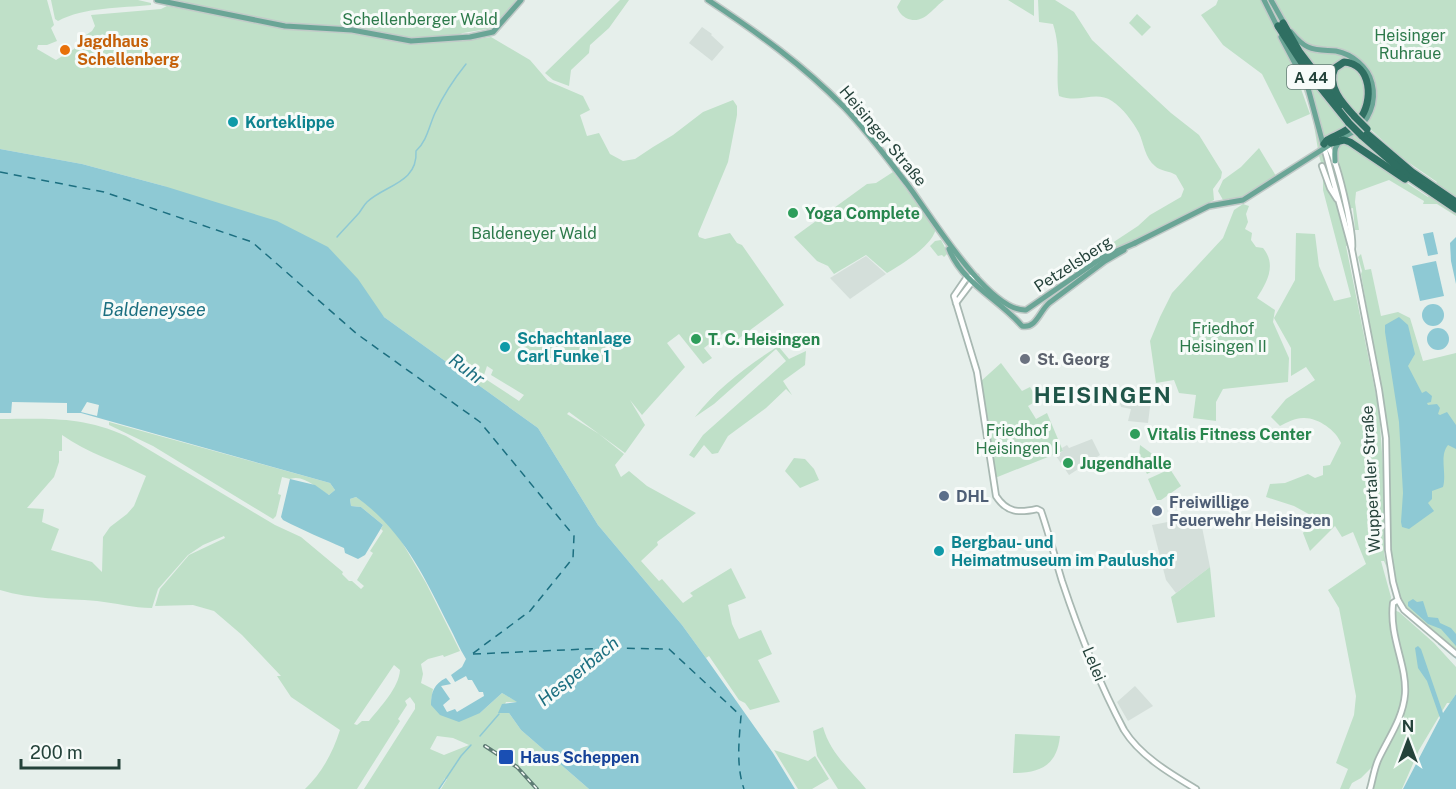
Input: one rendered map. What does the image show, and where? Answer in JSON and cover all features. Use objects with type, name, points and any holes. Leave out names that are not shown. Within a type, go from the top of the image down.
[{"type":"highway","name":"A 44","points":[[1280,25],[1307,71],[1364,132],[1456,209]]},
{"type":"highway","points":[[1325,146],[1327,140],[1354,125],[1367,107],[1368,89],[1364,75],[1356,65],[1344,63],[1335,68],[1332,82],[1353,120]]},
{"type":"highway","name":"A 44","points":[[1364,132],[1432,191],[1456,202]]},
{"type":"highway","points":[[1325,146],[1342,139],[1352,143],[1422,190],[1432,191]]},
{"type":"main road","points":[[157,0],[285,26],[352,30],[417,40],[470,37],[493,32],[521,0]]},
{"type":"main road","name":"Heisinger Straße","points":[[708,0],[783,51],[843,106],[883,153],[942,234],[953,259],[1019,322]]},
{"type":"main road","points":[[1264,0],[1280,25],[1305,46],[1319,51],[1345,54],[1357,60],[1367,72],[1374,92],[1372,108],[1364,122],[1342,139],[1335,148],[1335,161]]},
{"type":"main road","points":[[1271,0],[1308,88],[1325,146]]},
{"type":"main road","name":"Petzelsberg","points":[[1025,310],[1103,257],[1209,206],[1243,200],[1325,146]]},
{"type":"main road","name":"Petzelsberg","points":[[1035,318],[1048,303],[1106,261],[1136,243]]},
{"type":"main road","name":"Heisinger Straße","points":[[972,277],[1004,303],[1032,312],[1035,318]]},
{"type":"main road","points":[[1025,310],[1019,315],[1019,322],[1022,326],[1030,327],[1035,322],[1035,318]]},
{"type":"street","name":"Wuppertaler Straße","points":[[1325,146],[1331,150],[1335,161],[1344,199],[1384,423],[1388,550],[1398,600]]},
{"type":"street","name":"Wuppertaler Straße","points":[[1325,146],[1352,250]]},
{"type":"street","points":[[1322,166],[1330,188],[1339,202]]},
{"type":"street","points":[[956,303],[954,296],[972,277]]},
{"type":"street","points":[[956,303],[972,277]]},
{"type":"street","name":"Lelei","points":[[956,303],[977,372],[994,492],[1002,505],[1013,512],[1038,509],[1041,511],[1062,581],[1085,643],[1122,728],[1131,741],[1162,767],[1196,789]]},
{"type":"street","points":[[1370,789],[1379,758],[1402,712],[1405,697],[1404,677],[1393,630],[1393,603],[1398,600],[1407,614],[1456,654]]},
{"type":"shaded area","points":[[702,27],[724,47],[712,61],[689,43]]},
{"type":"shaded area","points":[[866,256],[886,274],[850,299],[830,278]]},
{"type":"shaded area","points":[[1136,397],[1151,399],[1148,423],[1128,421],[1131,409],[1121,407],[1119,400]]},
{"type":"shaded area","points":[[1092,439],[1100,455],[1069,475],[1056,456],[1067,445],[1069,448]]},
{"type":"shaded area","points":[[1200,517],[1210,567],[1176,593],[1166,580],[1152,525]]},
{"type":"shaded area","points":[[1135,686],[1153,706],[1128,721],[1117,702]]},
{"type":"green space","name":"Baldeneyer Wald","points":[[0,0],[47,0],[54,25],[51,28],[57,41],[47,45],[38,45],[37,49],[56,60],[74,49],[81,38],[92,31],[95,26],[91,15],[161,9],[167,6],[276,26],[354,32],[403,42],[491,37],[530,60],[548,81],[583,96],[590,110],[580,115],[587,136],[599,133],[610,154],[623,161],[635,159],[673,135],[703,112],[733,100],[737,106],[737,115],[728,162],[698,234],[699,237],[705,239],[730,233],[737,243],[742,245],[784,305],[734,342],[725,332],[704,348],[712,358],[703,364],[679,334],[667,343],[685,367],[642,415],[630,400],[645,425],[625,453],[569,412],[567,414],[599,434],[624,454],[615,465],[621,477],[629,471],[647,486],[696,513],[657,542],[658,545],[641,561],[659,581],[662,579],[683,603],[693,596],[690,593],[731,568],[746,598],[728,605],[732,624],[739,639],[761,630],[772,654],[758,660],[780,702],[750,710],[745,703],[739,700],[709,656],[706,658],[682,625],[598,525],[538,428],[384,317],[164,186],[82,164],[0,149]],"holes":[[[487,366],[493,370],[491,375],[524,395],[519,401],[487,380],[484,375]]]},
{"type":"green space","points":[[51,0],[138,0],[151,3],[151,5],[79,13],[58,21],[55,19]]},
{"type":"green space","name":"Schellenberger Wald","points":[[168,0],[518,0],[493,28],[456,36],[411,39],[354,28],[283,24]]},
{"type":"green space","points":[[620,0],[629,0],[609,28],[590,45],[589,53],[571,70],[569,86],[553,80],[545,73]]},
{"type":"green space","points":[[901,0],[944,0],[927,15],[912,20],[901,15],[897,7]]},
{"type":"green space","points":[[1008,0],[1034,0],[1034,16]]},
{"type":"green space","points":[[1038,0],[1055,0],[1074,12],[1092,40],[1171,113],[1199,135],[1222,172],[1221,178],[1213,189],[1214,200],[1103,256],[1100,251],[1138,226],[1150,215],[1181,197],[1184,189],[1176,175],[1157,168],[1152,163],[1137,129],[1112,101],[1100,97],[1074,99],[1059,96],[1056,34],[1053,24],[1039,22]]},
{"type":"green space","name":"Heisinger Ruhraue","points":[[1218,0],[1456,0],[1456,216],[1437,204],[1423,204],[1424,201],[1389,180],[1356,192],[1359,230],[1355,230],[1353,208],[1349,209],[1354,244],[1346,246],[1379,410],[1384,482],[1384,553],[1387,568],[1384,561],[1381,561],[1391,597],[1389,614],[1391,634],[1402,675],[1402,703],[1375,764],[1361,778],[1352,783],[1349,789],[1340,789],[1348,769],[1336,763],[1354,715],[1356,696],[1339,608],[1328,590],[1366,564],[1353,532],[1342,537],[1335,526],[1310,551],[1303,533],[1314,517],[1294,506],[1266,497],[1270,484],[1285,483],[1308,474],[1315,478],[1323,475],[1323,466],[1330,465],[1341,443],[1330,429],[1320,422],[1303,418],[1280,426],[1271,417],[1286,399],[1315,380],[1306,367],[1291,376],[1291,348],[1274,318],[1295,280],[1296,233],[1315,234],[1319,266],[1334,301],[1351,297],[1323,190],[1323,169],[1312,113],[1303,88],[1292,71],[1310,114],[1287,124],[1262,74],[1223,45],[1201,15],[1216,5]],"holes":[[[1367,126],[1402,158],[1437,182],[1428,197],[1348,144],[1354,139],[1383,160],[1357,136]]]},
{"type":"green space","points":[[1137,14],[1151,27],[1142,36],[1129,23]]},
{"type":"green space","points":[[1259,148],[1276,176],[1243,197],[1223,200],[1218,191],[1223,180],[1241,167]]},
{"type":"green space","points":[[893,172],[936,229],[922,248],[900,265],[887,273],[866,255],[834,274],[828,266],[817,261],[794,237],[867,184],[876,183]]},
{"type":"green space","name":"Friedhof Heisingen II","points":[[1243,204],[1249,206],[1245,229],[1252,233],[1251,240],[1256,247],[1263,248],[1269,261],[1267,280],[1257,298],[1275,310],[1273,322],[1289,358],[1288,382],[1223,389],[1216,402],[1216,421],[1193,418],[1196,395],[1179,393],[1174,380],[1156,383],[1150,341],[1172,293],[1223,238],[1234,210]]},
{"type":"green space","points":[[941,240],[948,253],[944,257],[938,256],[930,246],[935,241]]},
{"type":"green space","points":[[1361,254],[1365,270],[1371,269],[1381,316],[1398,312],[1410,318],[1423,361],[1456,353],[1456,652],[1405,609],[1398,600],[1390,561],[1387,451],[1362,271],[1358,257]]},
{"type":"green space","points":[[780,345],[779,347],[789,359],[806,351],[805,365],[783,381],[792,395],[786,389],[766,408],[728,436],[718,453],[712,454],[704,445],[694,458],[689,455],[703,435],[786,361],[776,349],[714,404],[695,417],[704,406],[734,377]]},
{"type":"green space","name":"Friedhof Heisingen I","points":[[1001,363],[1022,391],[1030,387],[1038,400],[1028,406],[1036,419],[1047,413],[1063,451],[995,478],[980,382]]},
{"type":"green space","points":[[0,419],[49,419],[79,422],[126,436],[275,525],[301,537],[343,572],[342,574],[349,581],[361,589],[364,586],[357,580],[373,553],[370,551],[383,531],[381,529],[383,525],[361,507],[351,506],[350,499],[356,497],[374,509],[396,532],[426,583],[460,651],[444,657],[443,655],[428,659],[421,664],[423,674],[421,683],[433,689],[431,701],[440,714],[480,713],[502,693],[518,702],[506,702],[501,713],[509,713],[521,730],[589,789],[441,789],[447,779],[445,778],[439,789],[364,789],[415,709],[415,704],[410,697],[405,701],[407,705],[398,719],[400,721],[357,789],[305,789],[326,762],[340,730],[291,697],[277,676],[281,676],[242,635],[214,611],[193,605],[155,606],[160,589],[189,555],[225,538],[224,536],[203,545],[188,555],[158,589],[152,608],[36,597],[0,590]],"holes":[[[62,435],[92,452],[146,476],[134,506],[110,527],[103,537],[102,572],[92,562],[51,550],[59,529],[42,522],[44,509],[27,508],[54,477],[59,462],[59,451],[62,451]],[[394,665],[400,670],[399,677],[388,697],[369,721],[354,724]],[[437,736],[453,738],[469,745],[444,755],[430,749]]]},
{"type":"green space","points":[[109,422],[330,483],[335,490],[329,495],[305,480],[282,477],[278,494],[281,495],[276,516],[273,519],[153,446],[109,425]]},
{"type":"green space","points":[[1140,445],[1166,464],[1147,474],[1139,457]]},
{"type":"green space","points":[[794,458],[805,459],[814,469],[819,480],[800,488],[785,471]]},
{"type":"green space","points":[[1170,469],[1181,486],[1161,500],[1157,500],[1148,479]]},
{"type":"green space","points":[[1210,567],[1215,617],[1177,623],[1171,597]]},
{"type":"green space","points":[[1394,610],[1434,643],[1456,667],[1456,694],[1450,703],[1447,703],[1419,750],[1402,789],[1372,789],[1381,758],[1402,717],[1407,695],[1406,674],[1394,631]]},
{"type":"green space","points":[[823,727],[835,753],[866,789],[838,789],[817,756],[813,731]]},
{"type":"green space","points":[[1015,734],[1060,736],[1055,754],[1046,765],[1032,771],[1013,773]]},
{"type":"green space","points":[[774,750],[808,761],[815,756],[829,779],[812,789],[798,789]]},
{"type":"water","name":"Baldeneysee","points":[[0,149],[82,164],[164,186],[277,221],[328,247],[358,279],[384,317],[538,428],[598,525],[682,625],[773,753],[795,789],[589,789],[521,730],[509,713],[498,713],[502,704],[517,702],[502,693],[480,713],[459,722],[440,715],[431,705],[434,689],[446,678],[451,684],[441,686],[450,699],[443,705],[447,712],[455,709],[457,712],[484,696],[483,692],[479,692],[472,680],[468,680],[466,676],[455,682],[451,675],[462,667],[466,659],[421,572],[386,524],[356,497],[350,499],[351,506],[361,507],[383,525],[365,555],[358,559],[345,553],[344,548],[291,524],[281,517],[290,479],[315,485],[329,495],[335,490],[330,483],[81,413],[0,413]]},
{"type":"water","points":[[1433,232],[1438,254],[1428,256],[1423,234]]},
{"type":"water","points":[[1456,237],[1456,284],[1450,243]]},
{"type":"water","points":[[1436,261],[1444,296],[1420,301],[1412,266]]},
{"type":"water","points":[[1433,304],[1441,307],[1444,315],[1441,323],[1433,326],[1425,323],[1422,315],[1425,307]]},
{"type":"water","points":[[1399,317],[1408,325],[1415,354],[1408,366],[1422,393],[1426,391],[1432,396],[1428,405],[1437,404],[1440,408],[1438,414],[1447,412],[1456,425],[1456,449],[1448,445],[1445,449],[1443,487],[1432,491],[1432,499],[1428,503],[1434,511],[1409,529],[1402,527],[1401,522],[1403,493],[1399,422],[1385,332],[1385,325]]},
{"type":"water","points":[[1438,328],[1446,331],[1449,339],[1446,347],[1438,350],[1430,347],[1427,339],[1430,331]]},
{"type":"water","points":[[1413,599],[1417,602],[1423,601],[1428,617],[1438,618],[1440,623],[1451,628],[1456,634],[1456,646],[1441,629],[1428,624],[1408,606],[1408,602]]},
{"type":"water","points":[[1418,646],[1443,713],[1456,694],[1456,789],[1403,789],[1440,718],[1427,681],[1418,668],[1415,648]]},
{"type":"pier","points":[[12,402],[67,403],[67,413],[11,414]]},
{"type":"pier","points":[[87,402],[99,405],[97,416],[81,412]]},
{"type":"waterway","points":[[337,237],[367,202],[399,182],[412,170],[416,151],[425,138],[438,107],[466,64]]},
{"type":"waterway","points":[[1439,644],[1456,658]]},
{"type":"waterway","name":"Hesperbach","points":[[480,736],[499,714]]},
{"type":"waterway","name":"Hesperbach","points":[[439,789],[471,745]]},
{"type":"ferry route","points":[[0,172],[104,192],[252,242],[357,334],[480,422],[574,536],[573,558],[530,611],[472,654]]},
{"type":"ferry route","points":[[473,654],[610,648],[669,649],[741,716],[739,762],[744,789]]},
{"type":"railway","points":[[485,746],[517,767],[537,789]]},
{"type":"place","name":"Jagdhaus Schellenberg","points":[[65,50]]},
{"type":"place","name":"Korteklippe","points":[[233,122]]},
{"type":"place","name":"Yoga Complete","points":[[793,213]]},
{"type":"place","name":"T. C. Heisingen","points":[[696,339]]},
{"type":"place","name":"Schachtanlage Carl Funke 1","points":[[505,347]]},
{"type":"place","name":"St. Georg","points":[[1025,359]]},
{"type":"place","name":"Vitalis Fitness Center","points":[[1135,434]]},
{"type":"place","name":"Jugendhalle","points":[[1068,463]]},
{"type":"place","name":"DHL","points":[[944,496]]},
{"type":"place","name":"Freiwillige Feuerwehr Heisingen","points":[[1157,511]]},
{"type":"place","name":"Bergbau- und Heimatmuseum im Paulushof","points":[[939,551]]},
{"type":"place","name":"Haus Scheppen","points":[[506,757]]},
{"type":"district","name":"HEISINGEN","points":[[1103,395]]},
{"type":"water label","name":"Ruhr","points":[[467,369]]}]
